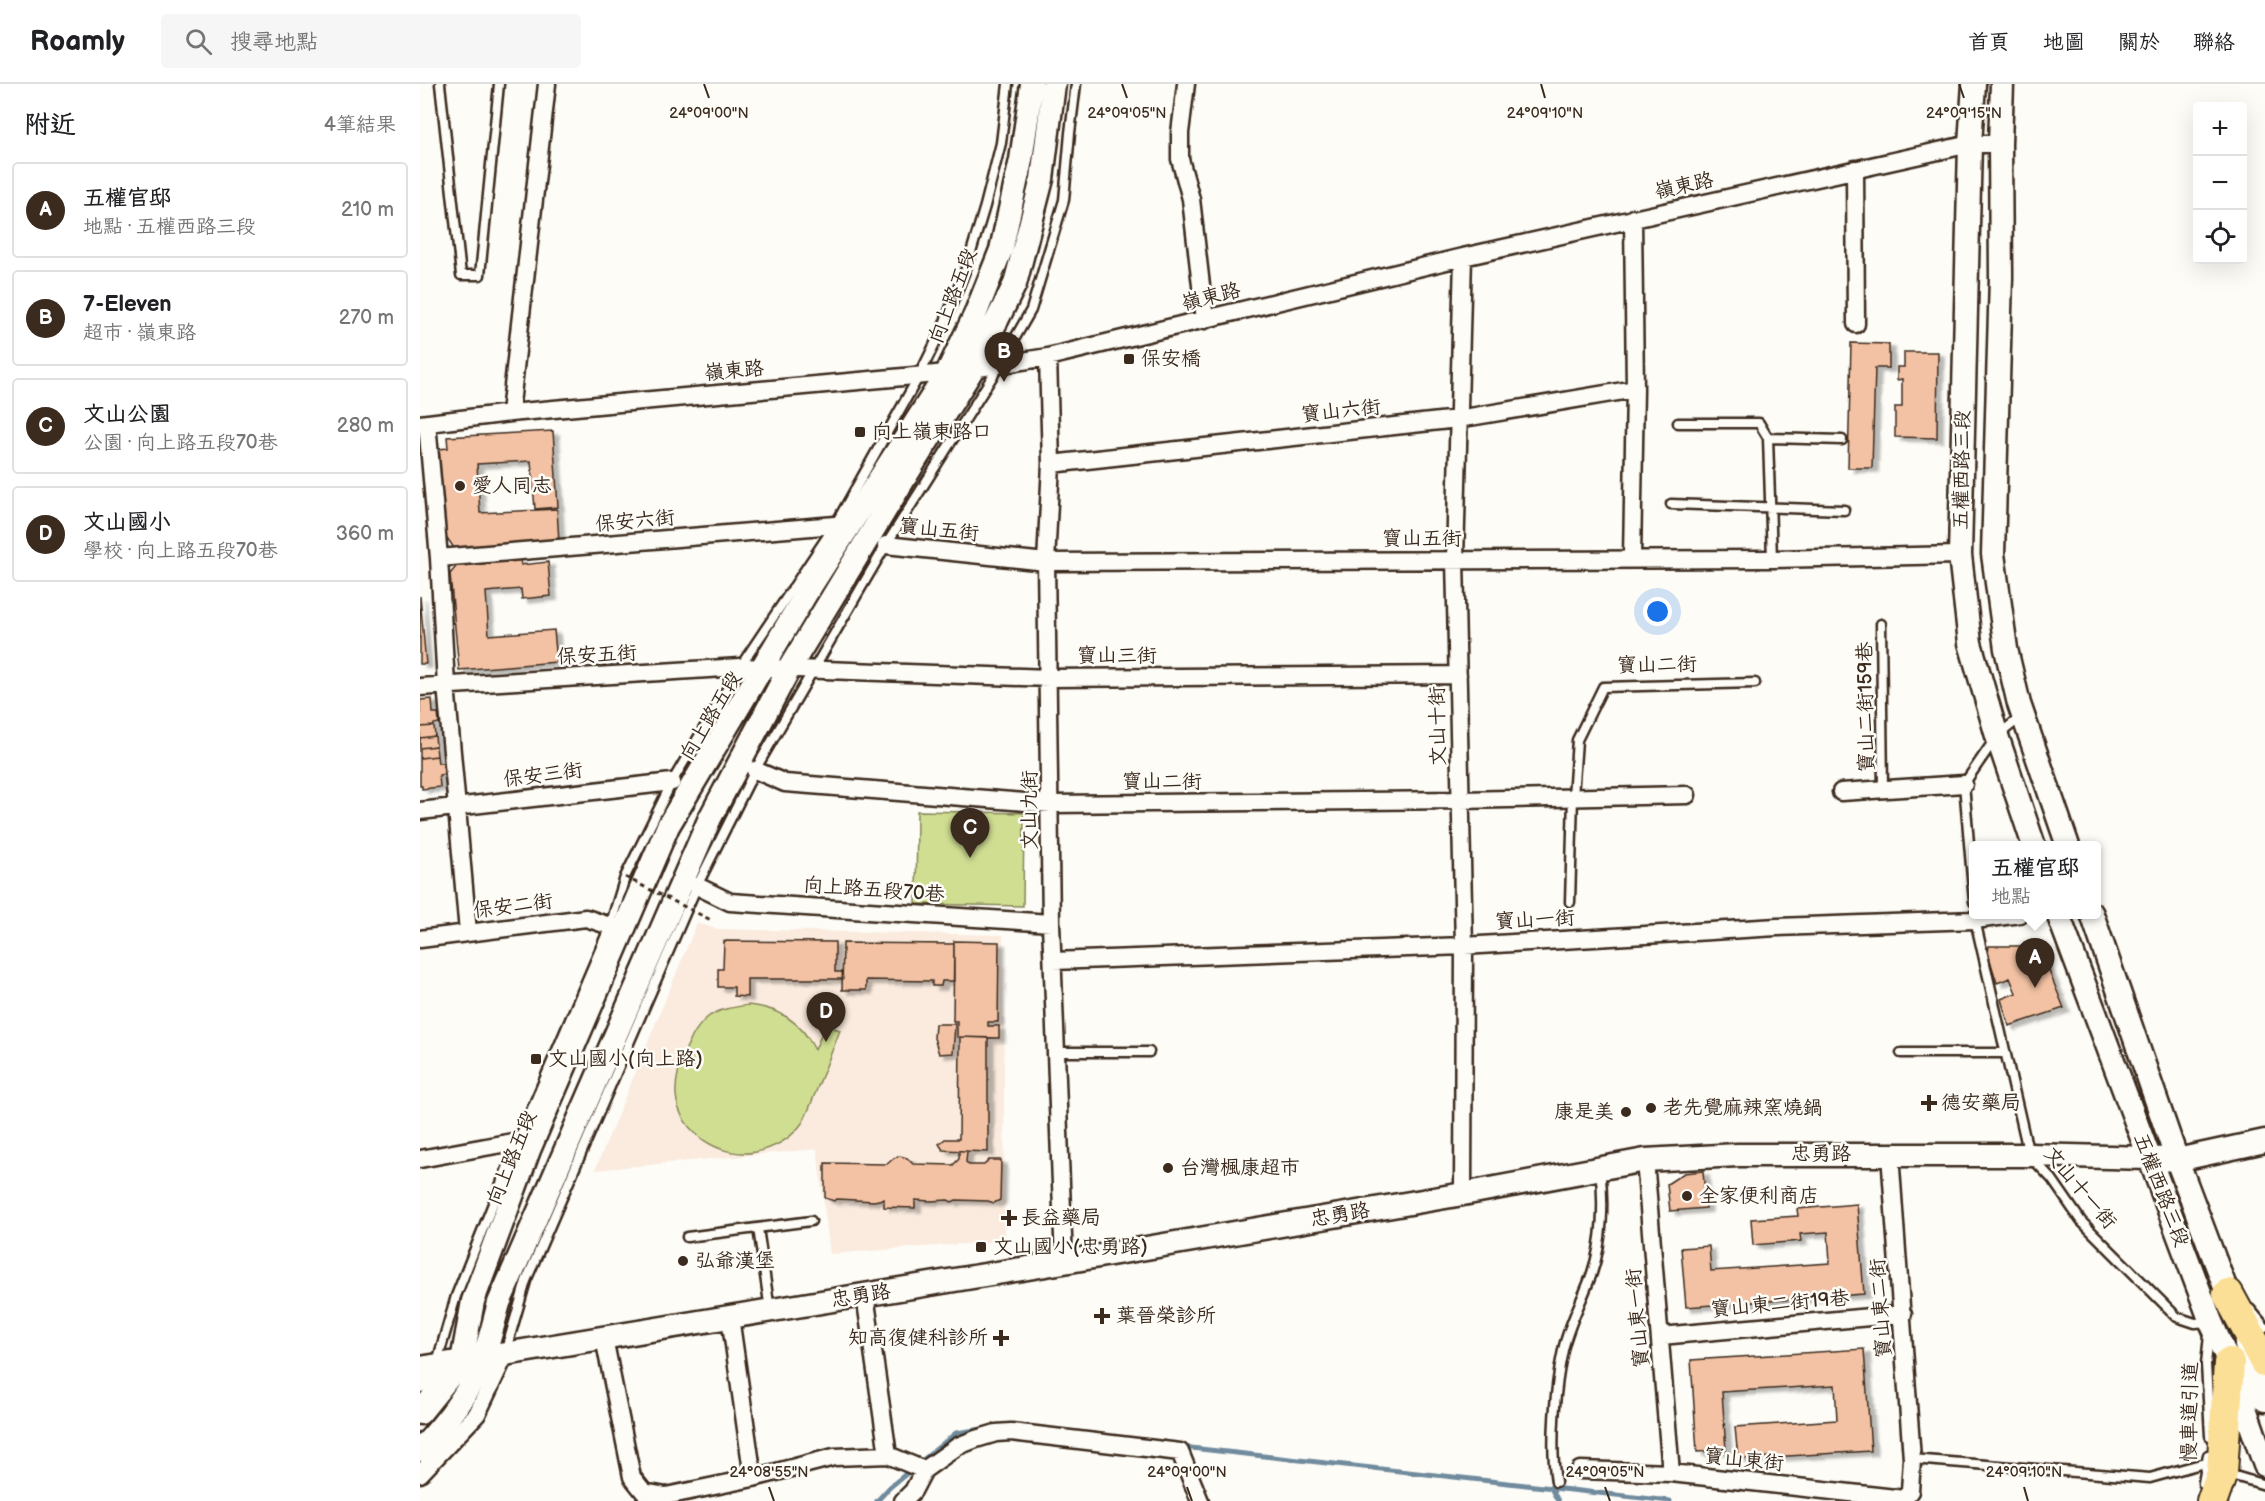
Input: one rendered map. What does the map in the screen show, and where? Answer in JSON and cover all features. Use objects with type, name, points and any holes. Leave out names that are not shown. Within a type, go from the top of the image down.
[{"type":"highway","points":[[2228,1294],[2265,1362]]},
{"type":"highway","points":[[2206,1497],[2215,1467],[2229,1363]]},
{"type":"main road","name":"向上路五段","points":[[483,1358],[499,1303],[710,818],[767,667],[807,592],[947,373],[975,315],[1001,250],[1021,160],[1032,84]]},
{"type":"main road","name":"向上路五段","points":[[483,1358],[473,1301],[529,1150],[668,826],[767,667],[915,461],[972,370],[1015,284],[1042,179],[1054,84]]},
{"type":"main road","name":"五權西路三段","points":[[1974,84],[1970,144],[1960,555],[1970,642],[1997,736],[2032,841]]},
{"type":"main road","name":"五權西路三段","points":[[2001,84],[2001,277],[1993,554],[2006,649],[2023,715],[2066,841]]},
{"type":"main road","name":"五權西路三段","points":[[2059,919],[2211,1322],[2229,1363],[2265,1465]]},
{"type":"main road","name":"五權西路三段","points":[[2093,919],[2177,1160],[2265,1400]]},
{"type":"main road","name":"忠勇路","points":[[428,1366],[1064,1262],[1463,1194],[1645,1160],[1738,1155],[1890,1154],[2029,1155],[2177,1160],[2265,1141]]},
{"type":"main road","points":[[420,1413],[483,1358]]},
{"type":"main road","points":[[420,1450],[441,1428],[469,1385],[483,1358]]},
{"type":"street","points":[[510,413],[547,84]]},
{"type":"street","points":[[1186,84],[1180,133],[1180,159],[1191,199],[1205,320]]},
{"type":"street","name":"嶺東路","points":[[423,424],[510,413],[920,376],[999,366],[1048,357],[1633,218],[1970,144],[2000,144]]},
{"type":"street","points":[[1856,170],[1856,324]]},
{"type":"street","points":[[1632,558],[1635,389],[1633,218]]},
{"type":"street","name":"文山十街","points":[[1463,257],[1455,560],[1464,946],[1463,1194]]},
{"type":"street","name":"文山九街","points":[[1048,357],[1051,464],[1046,562],[1052,923],[1064,1262]]},
{"type":"street","name":"寶山六街","points":[[1051,464],[1458,419],[1635,389]]},
{"type":"street","points":[[423,424],[439,558],[446,685],[468,932]]},
{"type":"street","name":"保安六街","points":[[439,558],[835,525]]},
{"type":"street","name":"寶山五街","points":[[886,545],[1046,562],[1772,559],[1960,555]]},
{"type":"street","name":"寶山三街","points":[[767,667],[1049,678],[1458,675]]},
{"type":"street","name":"保安五街","points":[[420,687],[767,667]]},
{"type":"street","name":"寶山二街","points":[[755,770],[785,783],[1050,804],[1460,801],[1688,795]]},
{"type":"street","name":"保安三街","points":[[420,811],[672,782]]},
{"type":"street","points":[[1841,792],[1964,784]]},
{"type":"street","name":"向上路五段70巷","points":[[697,886],[730,902],[1052,923]]},
{"type":"street","name":"寶山一街","points":[[1053,961],[1464,946],[1969,917]]},
{"type":"street","name":"保安二街","points":[[420,939],[586,918],[610,926]]},
{"type":"street","points":[[420,1159],[518,1141]]},
{"type":"street","name":"寶山東二街","points":[[1890,1154],[1912,1459],[1910,1491],[1904,1499]]},
{"type":"street","name":"寶山東一街","points":[[1645,1160],[1671,1473]]},
{"type":"street","points":[[865,1295],[888,1455]]},
{"type":"street","name":"寶山東二街19巷","points":[[1661,1336],[1903,1314]]},
{"type":"street","points":[[730,1317],[753,1478]]},
{"type":"street","points":[[604,1338],[633,1477],[644,1492],[669,1498],[834,1457],[888,1455],[924,1470]]},
{"type":"street","points":[[420,1474],[477,1414],[483,1358]]},
{"type":"street","points":[[420,1384],[428,1366]]},
{"type":"street","points":[[903,1501],[913,1491],[924,1470],[958,1446],[975,1438],[1011,1432],[1180,1452],[1200,1501]]},
{"type":"street","name":"寶山東街","points":[[1580,1470],[1671,1473],[1904,1499]]},
{"type":"lane","points":[[440,84],[461,276],[480,275],[499,84]]},
{"type":"lane","name":"向上路五段","points":[[428,1366],[518,1141],[610,926],[626,877],[672,782],[767,667],[835,525],[920,376],[953,304],[986,206],[1001,143],[1008,84]]},
{"type":"lane","points":[[483,1358],[525,1281],[697,886],[755,770],[886,545],[999,366],[1031,310],[1064,200],[1077,84]]},
{"type":"lane","points":[[1678,423],[1759,423],[1768,438],[1772,559]]},
{"type":"lane","points":[[1768,438],[1842,440]]},
{"type":"lane","points":[[1671,504],[1844,510]]},
{"type":"lane","name":"寶山二街159巷","points":[[1881,624],[1883,789]]},
{"type":"lane","name":"寶山二街","points":[[1570,902],[1577,740],[1603,687],[1755,683]]},
{"type":"lane","points":[[1969,843],[1964,784],[1997,736],[2023,715]]},
{"type":"lane","name":"文山十一街","points":[[1975,919],[2029,1155],[2052,1179],[2081,1221],[2177,1317],[2195,1323],[2211,1322]]},
{"type":"lane","points":[[1056,1052],[1149,1052]]},
{"type":"lane","points":[[1901,1053],[2006,1053]]},
{"type":"lane","points":[[1556,1482],[1556,1411],[1563,1350],[1571,1323],[1593,1271],[1598,1249],[1603,1192],[1600,1168]]},
{"type":"lane","points":[[687,1237],[811,1221]]},
{"type":"lane","points":[[758,1228],[770,1310]]},
{"type":"lane","points":[[2228,1294],[2254,1311],[2265,1327]]},
{"type":"lane","name":"慢車道引道","points":[[2211,1322],[2206,1364],[2210,1431],[2215,1467]]},
{"type":"lane","points":[[1912,1459],[2150,1478],[2215,1467],[2265,1485]]},
{"type":"path","points":[[626,877],[712,921]]},
{"type":"shaded area","points":[[697,923],[717,929],[1003,935],[1005,1241],[830,1254],[817,1149],[595,1170]]},
{"type":"green space","points":[[917,811],[1024,813],[1023,906],[916,904]]},
{"type":"green space","points":[[748,1005],[770,1009],[788,1018],[803,1031],[815,1050],[825,1025],[840,1030],[808,1111],[799,1127],[785,1140],[774,1146],[756,1152],[743,1153],[716,1147],[693,1132],[679,1109],[676,1089],[685,1051],[701,1024],[717,1012]]},
{"type":"building","points":[[1851,343],[1889,344],[1889,368],[1875,368],[1872,468],[1848,468]]},
{"type":"building","points":[[1904,352],[1938,352],[1937,438],[1895,437],[1895,407],[1902,407],[1902,379],[1897,380],[1897,367],[1904,367]]},
{"type":"building","name":"愛人同志","points":[[553,431],[558,507],[535,509],[531,461],[477,464],[480,513],[557,509],[559,542],[454,548],[445,535],[439,449],[448,448],[447,437]]},
{"type":"building","points":[[520,559],[521,565],[548,562],[551,596],[522,599],[521,589],[486,592],[489,635],[554,630],[557,662],[459,670],[450,574],[459,563]]},
{"type":"building","points":[[420,596],[426,664],[420,664]]},
{"type":"building","points":[[432,699],[433,713],[438,713],[439,723],[434,726],[420,727],[420,700]]},
{"type":"building","points":[[434,726],[435,736],[420,738],[420,727]]},
{"type":"building","points":[[435,736],[436,746],[420,748],[420,738]]},
{"type":"building","points":[[436,746],[437,756],[420,758],[420,748]]},
{"type":"building","points":[[437,756],[438,763],[443,763],[444,774],[439,775],[440,787],[422,789],[420,786],[420,758]]},
{"type":"building","points":[[724,941],[835,942],[835,972],[842,972],[843,979],[747,979],[747,997],[734,996],[734,987],[718,987],[718,969],[723,969]]},
{"type":"building","points":[[954,941],[999,942],[998,1022],[988,1022],[988,1026],[999,1026],[999,1038],[957,1037],[957,1021],[953,1021]]},
{"type":"building","points":[[843,943],[954,944],[954,981],[942,981],[941,986],[932,986],[932,981],[866,980],[866,990],[842,990]]},
{"type":"building","points":[[1989,946],[2040,949],[2064,1008],[2009,1026],[2001,999],[2016,993],[2010,978],[1997,983],[1988,954]]},
{"type":"building","points":[[935,1024],[955,1024],[953,1053],[939,1054],[934,1038]]},
{"type":"building","points":[[960,1037],[988,1038],[988,1152],[943,1150],[939,1144],[945,1139],[959,1139]]},
{"type":"building","points":[[959,1151],[967,1151],[966,1162],[969,1165],[984,1165],[989,1160],[1001,1160],[1000,1200],[994,1203],[915,1200],[915,1208],[884,1207],[884,1199],[874,1201],[837,1199],[834,1201],[825,1198],[825,1163],[887,1164],[900,1156],[907,1158],[913,1164],[953,1165],[959,1159]]},
{"type":"building","name":"全家便利商店","points":[[1703,1171],[1706,1208],[1670,1211],[1667,1184],[1684,1173]]},
{"type":"building","points":[[1857,1204],[1864,1294],[1686,1307],[1681,1248],[1709,1246],[1711,1271],[1830,1263],[1828,1232],[1800,1234],[1801,1241],[1753,1245],[1751,1219],[1798,1216],[1797,1209]]},
{"type":"building","points":[[1864,1349],[1871,1451],[1738,1459],[1735,1427],[1837,1420],[1835,1385],[1722,1392],[1726,1450],[1697,1452],[1691,1360]]},
{"type":"waterway","points":[[877,1501],[890,1487],[956,1433],[982,1429]]},
{"type":"waterway","points":[[1182,1447],[1670,1501]]},
{"type":"waterway","points":[[1551,1488],[1558,1501]]},
{"type":"place","name":"保安橋","points":[[1129,359]]},
{"type":"place","name":"7-Eleven","points":[[1004,382]]},
{"type":"place","name":"向上嶺東路口","points":[[860,432]]},
{"type":"place","name":"愛人同志","points":[[460,486]]},
{"type":"place","name":"文山公園","points":[[970,858]]},
{"type":"place","name":"五權官邸","points":[[2035,988]]},
{"type":"place","name":"文山國小","points":[[826,1042]]},
{"type":"place","name":"文山國小(向上路)","points":[[536,1059]]},
{"type":"place","name":"德安藥局","points":[[1929,1103]]},
{"type":"place","name":"老先覺麻辣窯燒鍋","points":[[1651,1108]]},
{"type":"place","name":"康是美","points":[[1626,1112]]},
{"type":"place","name":"台灣楓康超市","points":[[1168,1168]]},
{"type":"place","name":"全家便利商店","points":[[1687,1196]]},
{"type":"place","name":"長益藥局","points":[[1009,1218]]},
{"type":"place","name":"文山國小(忠勇路)","points":[[981,1247]]},
{"type":"place","name":"弘爺漢堡","points":[[683,1261]]},
{"type":"place","name":"葉晉榮診所","points":[[1102,1316]]},
{"type":"place","name":"知高復健科診所","points":[[1001,1338]]}]
